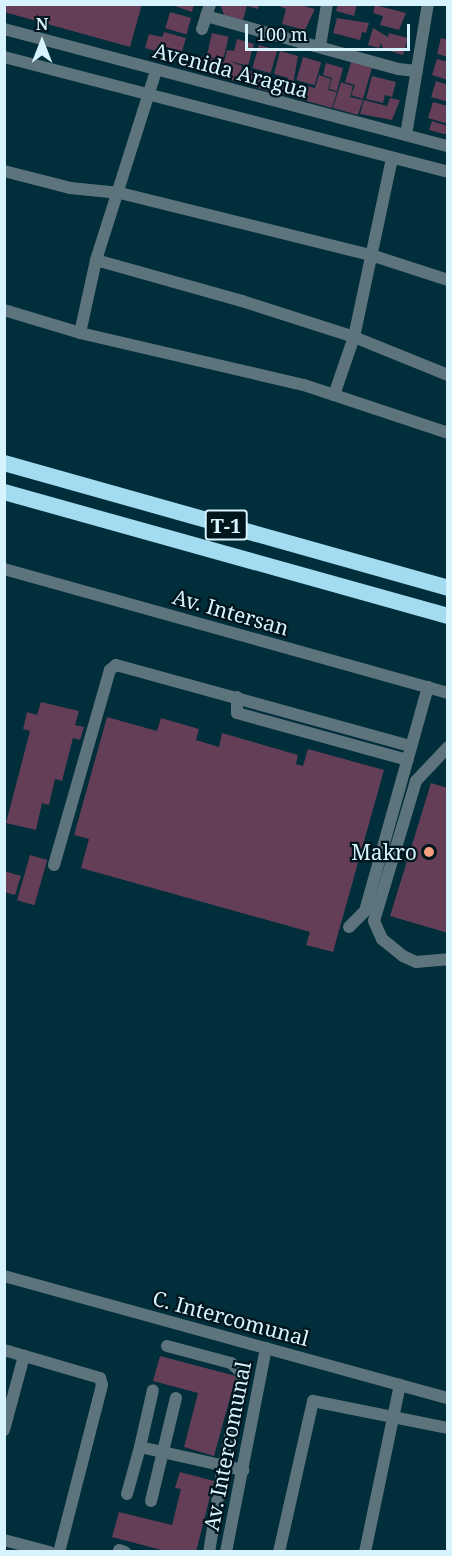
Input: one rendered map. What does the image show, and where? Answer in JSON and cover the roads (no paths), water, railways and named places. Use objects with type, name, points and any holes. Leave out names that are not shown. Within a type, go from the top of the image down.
[{"type":"highway","name":"T-1","points":[[4,463],[447,588]]},
{"type":"highway","name":"T-1","points":[[4,492],[447,616]]},
{"type":"street","points":[[320,45],[327,4]]},
{"type":"street","points":[[406,135],[428,4]]},
{"type":"street","points":[[202,29],[208,10],[398,69],[417,71]]},
{"type":"street","name":"Avenida Aragua","points":[[4,29],[447,146]]},
{"type":"street","points":[[4,57],[447,172]]},
{"type":"street","points":[[80,333],[96,260],[120,193],[156,71]]},
{"type":"street","points":[[334,395],[354,337],[392,158]]},
{"type":"street","points":[[4,171],[70,188],[120,193],[371,255],[447,280]]},
{"type":"street","points":[[96,260],[354,337],[447,375]]},
{"type":"street","points":[[4,309],[80,333],[334,395],[447,433]]},
{"type":"street","name":"Av. Intersan","points":[[4,569],[447,693]]},
{"type":"street","points":[[54,865],[113,666],[237,697],[411,746]]},
{"type":"street","points":[[349,927],[365,911],[428,687]]},
{"type":"street","points":[[237,697],[237,713],[408,760]]},
{"type":"street","points":[[447,747],[416,781],[374,921],[382,939],[416,963],[447,959]]},
{"type":"street","name":"C. Intercomunal","points":[[4,1276],[447,1398]]},
{"type":"street","points":[[167,1346],[231,1363],[240,1371],[243,1383],[223,1466],[209,1551]]},
{"type":"street","name":"Av. Intercomunal","points":[[226,1551],[266,1348]]},
{"type":"street","points":[[4,1350],[100,1378],[102,1385],[59,1551]]},
{"type":"street","points":[[4,1430],[24,1356]]},
{"type":"street","points":[[364,1551],[400,1385]]},
{"type":"street","points":[[127,1494],[153,1390]]},
{"type":"street","points":[[152,1500],[176,1398]]},
{"type":"street","points":[[279,1551],[313,1401],[447,1428]]},
{"type":"street","points":[[140,1448],[243,1470]]},
{"type":"street","points":[[4,1540],[49,1551]]},
{"type":"place","name":"Makro","points":[[429,852]]}]
